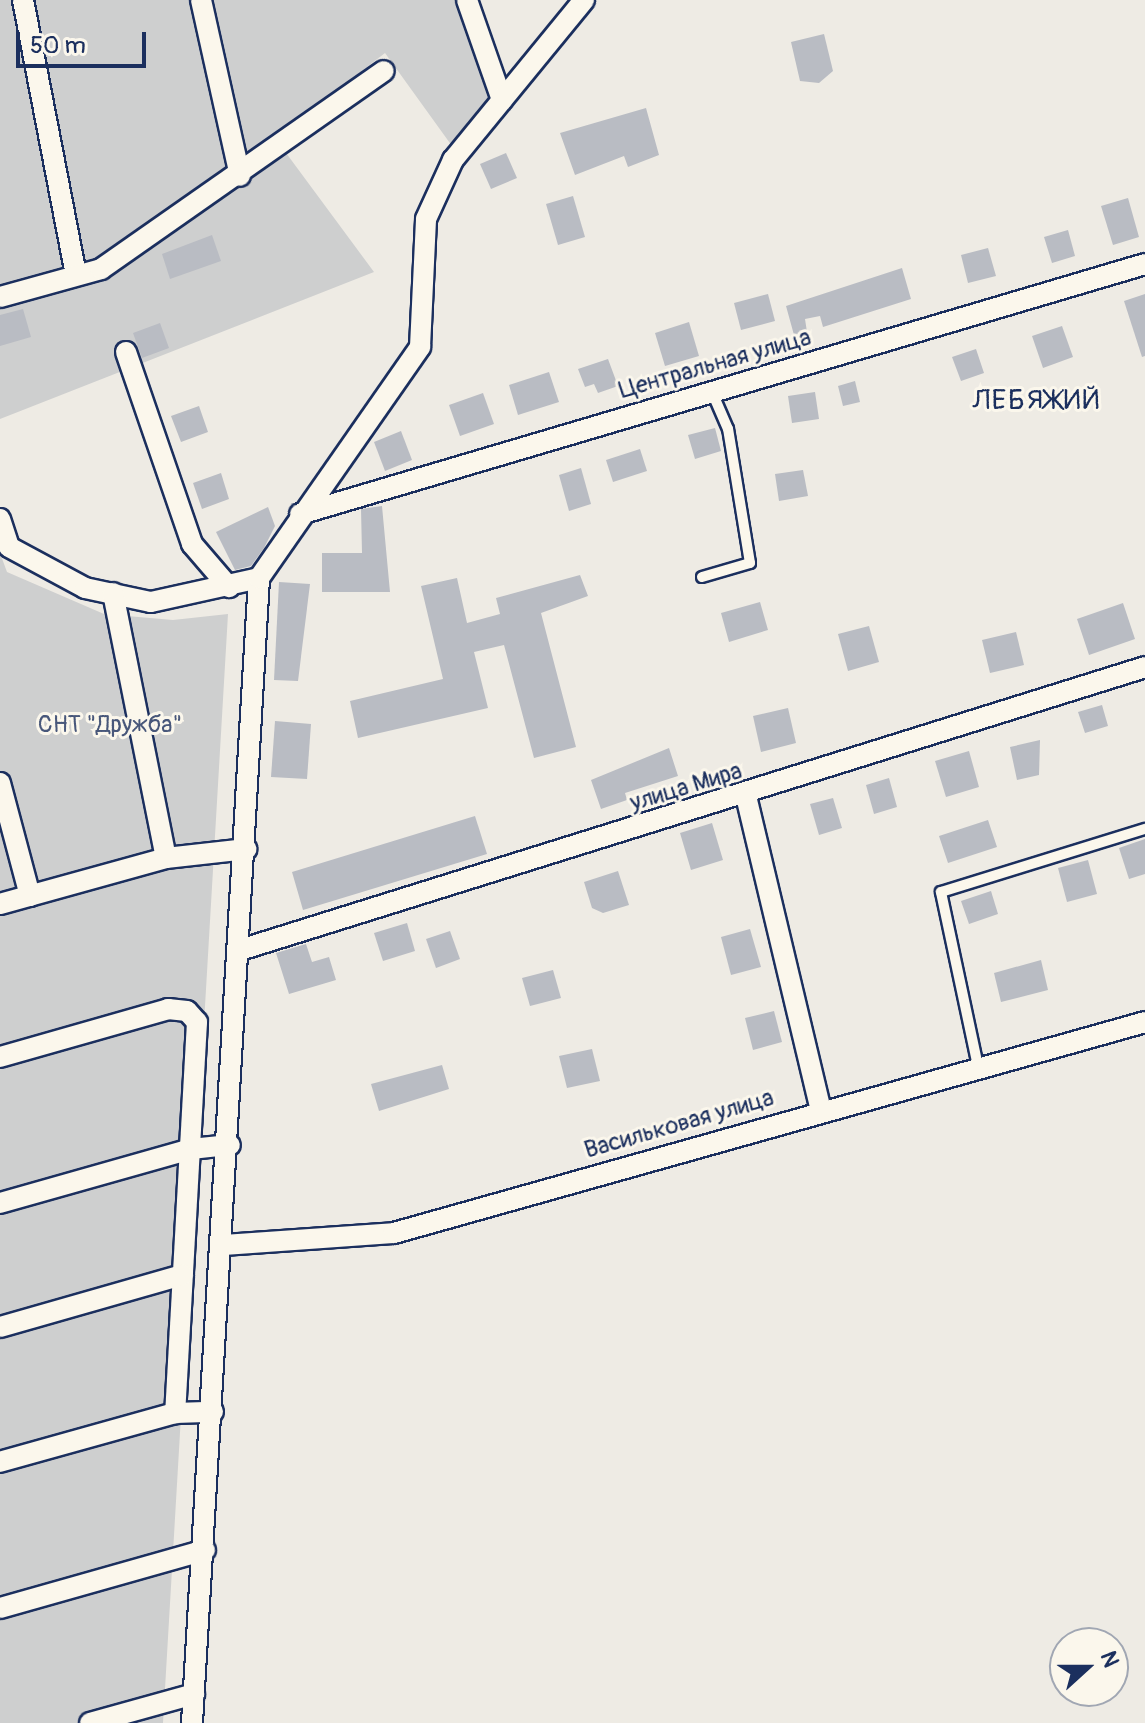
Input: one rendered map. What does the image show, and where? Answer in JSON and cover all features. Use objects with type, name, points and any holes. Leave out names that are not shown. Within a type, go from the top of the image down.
[{"type":"street","points":[[23,0],[76,275]]},
{"type":"street","points":[[201,0],[240,176]]},
{"type":"street","points":[[467,0],[502,100]]},
{"type":"street","points":[[192,1723],[230,1145],[259,578],[300,514],[420,347],[426,219],[453,160],[584,0]]},
{"type":"street","points":[[0,297],[101,269],[240,176],[384,71]]},
{"type":"street","name":"Центральная улица","points":[[300,514],[1145,264]]},
{"type":"street","points":[[126,352],[192,544],[229,587]]},
{"type":"street","points":[[0,519],[5,547],[85,588],[151,602],[259,578]]},
{"type":"street","points":[[113,593],[166,858]]},
{"type":"street","name":"улица Мира","points":[[240,950],[746,796],[1145,667]]},
{"type":"street","points":[[0,783],[30,896]]},
{"type":"street","points":[[746,796],[821,1110]]},
{"type":"street","points":[[0,904],[166,858],[246,849]]},
{"type":"street","points":[[0,1057],[168,1009],[187,1011],[197,1022],[175,1413]]},
{"type":"street","name":"Васильковая улица","points":[[223,1245],[394,1233],[821,1110],[979,1071],[1145,1022]]},
{"type":"street","points":[[0,1203],[191,1149],[230,1145]]},
{"type":"street","points":[[0,1327],[183,1275]]},
{"type":"street","points":[[0,1462],[175,1413],[213,1412]]},
{"type":"street","points":[[0,1608],[205,1550]]},
{"type":"street","points":[[90,1723],[194,1694]]},
{"type":"lane","points":[[702,577],[750,563],[728,429],[712,392]]},
{"type":"lane","points":[[979,1071],[941,892],[1145,829]]},
{"type":"green space","points":[[0,0],[467,0],[499,92],[452,146],[385,53],[275,138],[374,272],[0,419]]},
{"type":"green space","name":"СНТ \"Дружба\"","points":[[0,553],[7,572],[104,614],[173,620],[228,614],[163,1723],[0,1723]]},
{"type":"building","points":[[824,34],[833,71],[819,83],[800,81],[791,42]]},
{"type":"building","points":[[646,108],[659,155],[628,167],[624,156],[575,175],[560,133]]},
{"type":"building","points":[[506,153],[517,178],[491,189],[480,164]]},
{"type":"building","points":[[573,196],[585,237],[558,245],[546,204]]},
{"type":"building","points":[[1128,198],[1139,237],[1113,245],[1101,206]]},
{"type":"building","points":[[1068,230],[1075,256],[1052,263],[1044,237]]},
{"type":"building","points":[[212,235],[221,261],[170,279],[162,254]]},
{"type":"building","points":[[988,248],[996,276],[968,283],[961,255]]},
{"type":"building","points":[[902,268],[911,299],[823,327],[820,316],[805,319],[807,332],[794,335],[786,306]]},
{"type":"building","points":[[768,294],[775,321],[741,330],[734,303]]},
{"type":"building","points":[[1145,294],[1145,356],[1142,357],[1124,301]]},
{"type":"building","points":[[23,309],[31,337],[0,346],[0,315]]},
{"type":"building","points":[[689,322],[699,356],[665,366],[655,333]]},
{"type":"building","points":[[160,323],[169,348],[142,358],[133,333]]},
{"type":"building","points":[[1062,326],[1073,357],[1043,368],[1032,336]]},
{"type":"building","points":[[976,349],[984,373],[961,381],[952,357]]},
{"type":"building","points":[[608,359],[618,386],[598,393],[594,384],[585,387],[578,369]]},
{"type":"building","points":[[549,372],[559,402],[518,415],[509,385]]},
{"type":"building","points":[[855,381],[860,402],[843,406],[838,386]]},
{"type":"building","points":[[815,392],[819,419],[792,423],[788,396]]},
{"type":"building","points":[[483,393],[494,424],[460,436],[449,405]]},
{"type":"building","points":[[199,406],[208,432],[181,442],[171,416]]},
{"type":"building","points":[[715,428],[721,451],[695,459],[688,435]]},
{"type":"building","points":[[401,431],[412,460],[385,471],[374,442]]},
{"type":"building","points":[[640,449],[647,471],[613,482],[606,460]]},
{"type":"building","points":[[581,468],[591,504],[569,511],[559,475]]},
{"type":"building","points":[[803,470],[808,496],[779,501],[775,474]]},
{"type":"building","points":[[221,473],[229,499],[202,509],[193,483]]},
{"type":"building","points":[[382,506],[390,592],[322,592],[322,553],[362,553],[361,509]]},
{"type":"building","points":[[268,507],[275,526],[264,548],[251,566],[235,570],[216,532]]},
{"type":"building","points":[[580,575],[588,596],[541,613],[576,747],[534,758],[504,645],[474,652],[488,708],[358,738],[350,701],[443,679],[421,586],[457,578],[467,623],[500,614],[496,598]]},
{"type":"building","points":[[279,582],[310,584],[298,681],[274,680]]},
{"type":"building","points":[[760,602],[768,630],[729,642],[721,613]]},
{"type":"building","points":[[1123,603],[1135,639],[1089,655],[1077,619]]},
{"type":"building","points":[[869,626],[879,662],[848,671],[838,634]]},
{"type":"building","points":[[1016,632],[1024,665],[990,673],[982,640]]},
{"type":"building","points":[[1102,705],[1108,726],[1085,733],[1078,712]]},
{"type":"building","points":[[788,708],[796,743],[761,752],[753,716]]},
{"type":"building","points":[[275,721],[311,724],[307,779],[271,777]]},
{"type":"building","points":[[1040,740],[1039,775],[1017,780],[1010,747]]},
{"type":"building","points":[[669,748],[678,776],[625,793],[627,800],[601,809],[591,780]]},
{"type":"building","points":[[969,751],[979,787],[946,797],[935,761]]},
{"type":"building","points":[[889,778],[897,807],[874,814],[866,785]]},
{"type":"building","points":[[833,798],[842,828],[819,835],[810,804]]},
{"type":"building","points":[[475,816],[487,854],[303,910],[292,872]]},
{"type":"building","points":[[988,820],[997,847],[948,863],[939,836]]},
{"type":"building","points":[[712,823],[723,860],[691,870],[680,833]]},
{"type":"building","points":[[1145,839],[1145,874],[1129,879],[1119,848]]},
{"type":"building","points":[[1088,860],[1097,894],[1067,902],[1058,868]]},
{"type":"building","points":[[618,871],[629,905],[603,913],[592,908],[584,882]]},
{"type":"building","points":[[991,891],[998,914],[969,924],[961,901]]},
{"type":"building","points":[[407,923],[415,951],[383,961],[374,933]]},
{"type":"building","points":[[750,929],[761,967],[731,975],[721,937]]},
{"type":"building","points":[[450,931],[460,959],[436,968],[426,939]]},
{"type":"building","points":[[306,944],[312,962],[329,957],[336,980],[289,994],[276,953]]},
{"type":"building","points":[[1041,960],[1048,990],[1001,1002],[994,973]]},
{"type":"building","points":[[553,970],[561,998],[530,1006],[522,978]]},
{"type":"building","points":[[774,1011],[782,1042],[753,1050],[745,1018]]},
{"type":"building","points":[[592,1049],[600,1081],[567,1088],[559,1056]]},
{"type":"building","points":[[442,1065],[449,1089],[379,1111],[371,1084]]},
{"type":"district","name":"ЛЕБЯЖИЙ","points":[[1037,401]]}]
